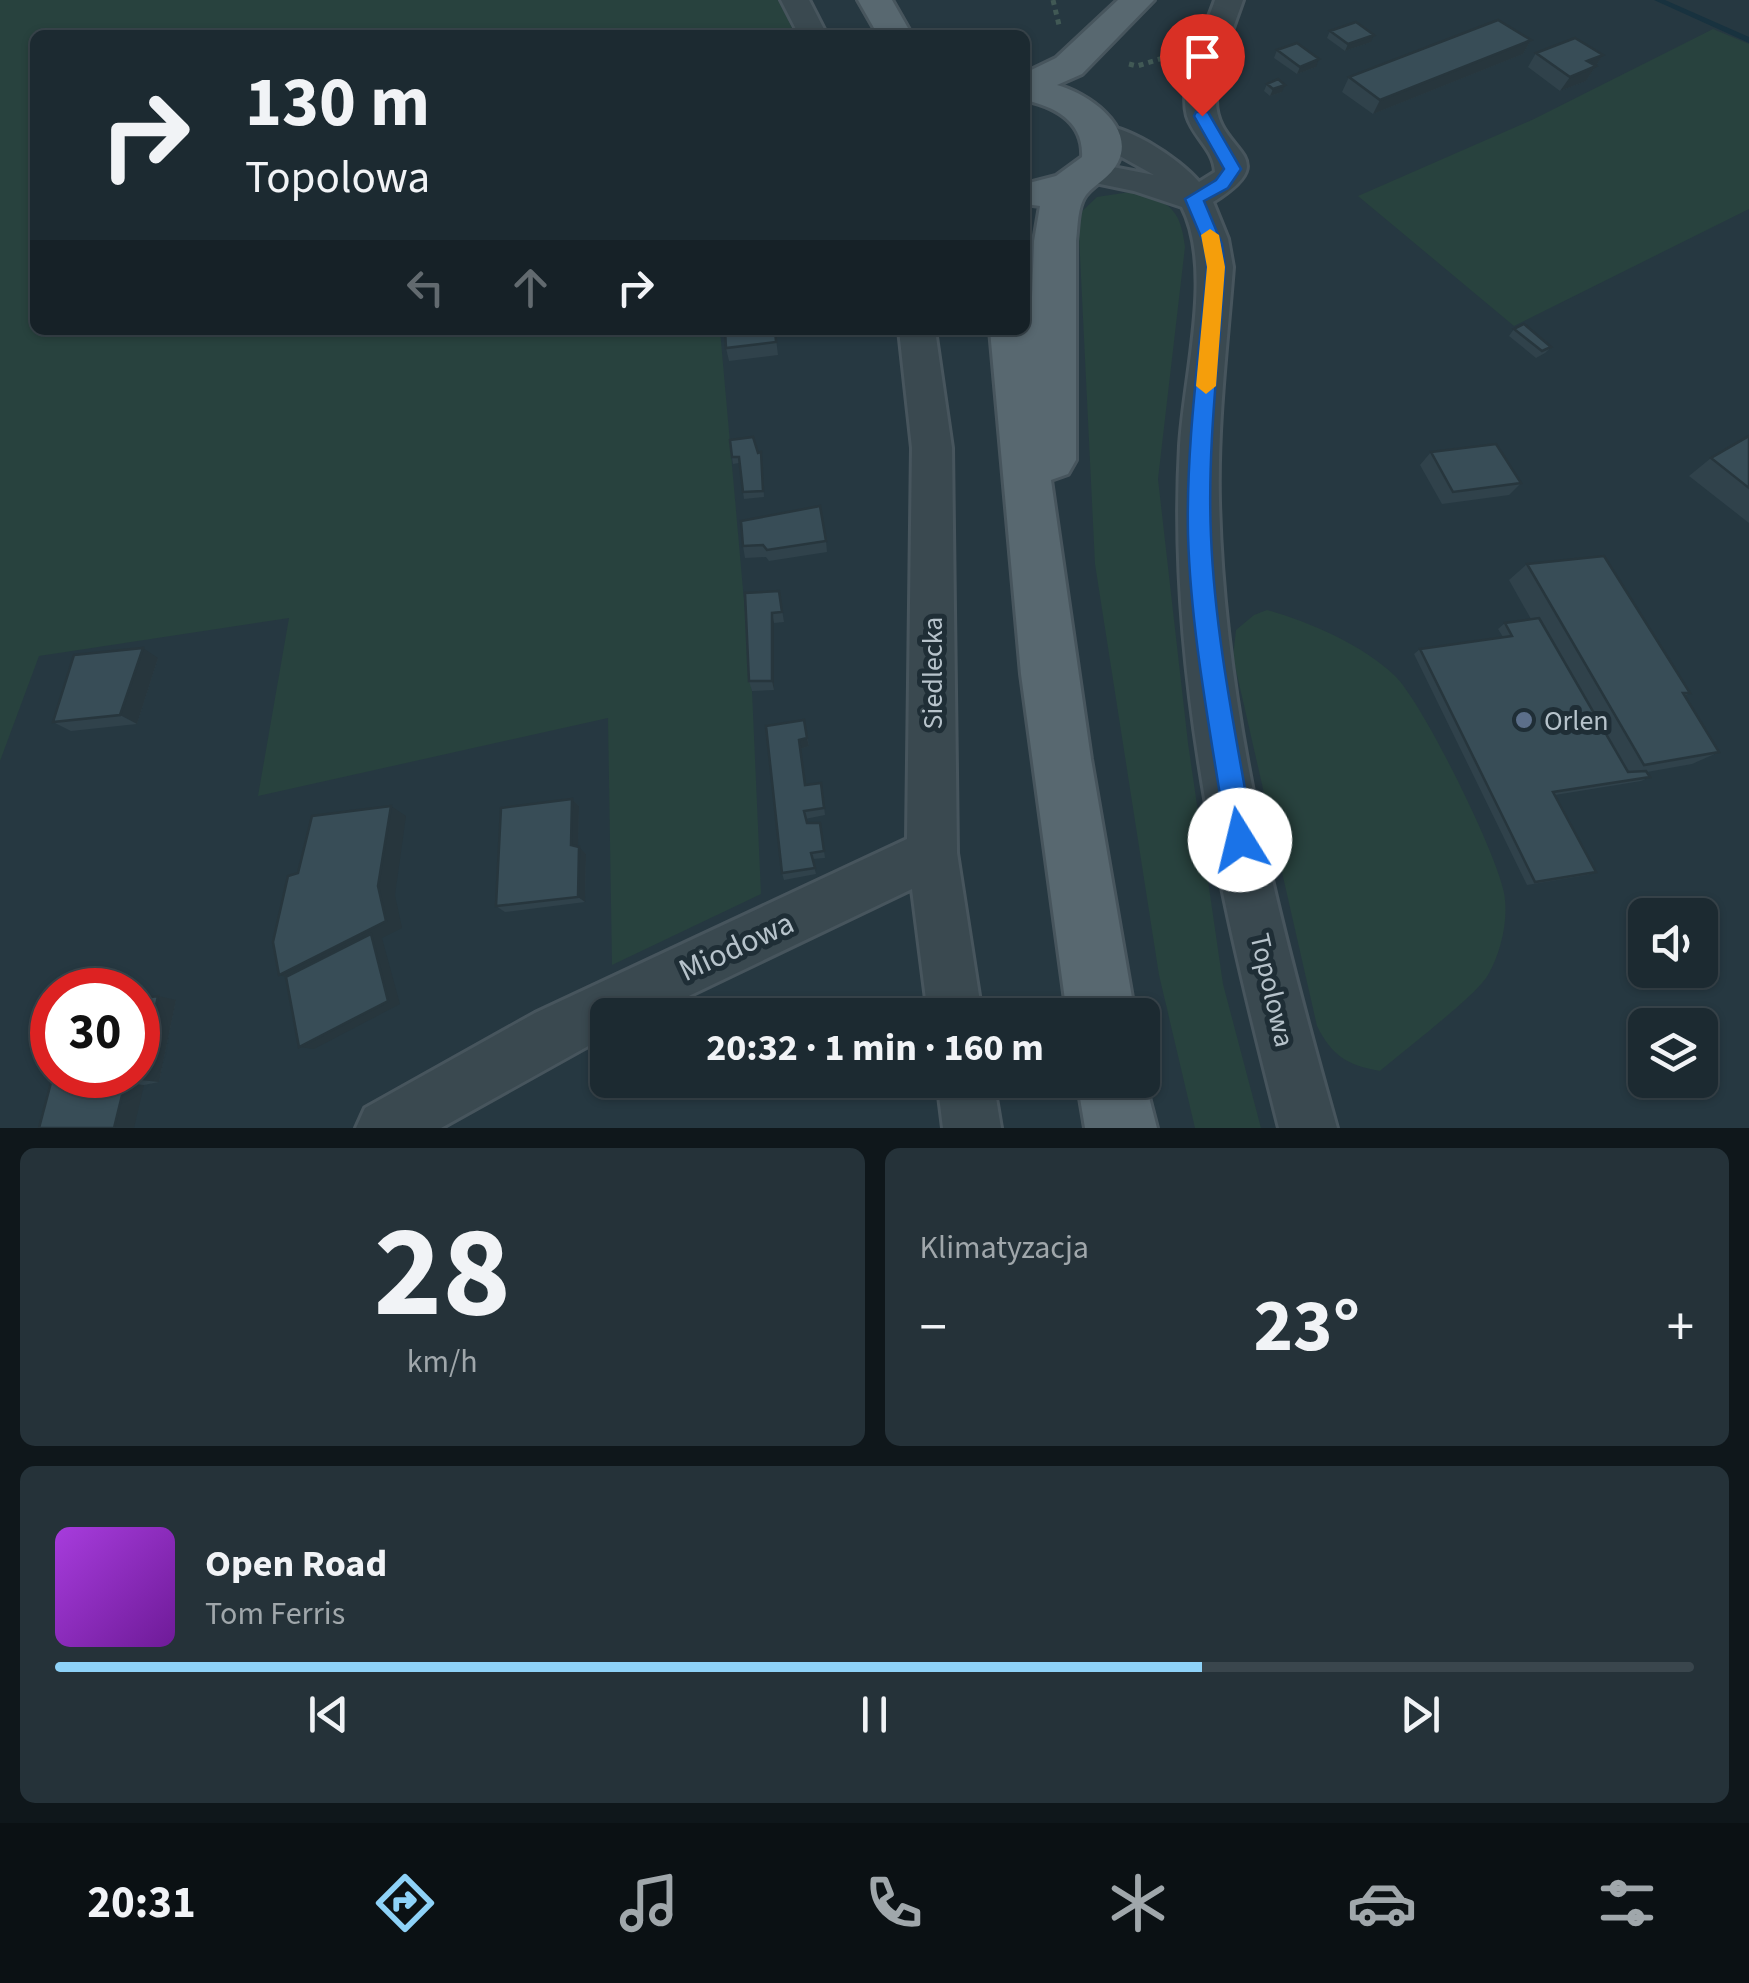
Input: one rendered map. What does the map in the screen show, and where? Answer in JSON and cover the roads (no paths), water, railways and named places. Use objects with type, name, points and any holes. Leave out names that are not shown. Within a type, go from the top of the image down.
[{"type":"main road","points":[[848,0],[862,30]]},
{"type":"main road","points":[[875,0],[892,30]]},
{"type":"main road","points":[[1030,86],[1069,66],[1140,0]]},
{"type":"main road","points":[[1039,576],[1054,403],[1054,242],[1060,206],[1104,154],[1095,94],[1140,0]]},
{"type":"main road","points":[[1030,89],[1064,98],[1098,127]]},
{"type":"main road","points":[[1030,193],[1081,180]]},
{"type":"main road","points":[[1012,335],[1023,460],[1068,820],[1097,998]]},
{"type":"main road","points":[[1115,1098],[1120,1128]]},
{"type":"street","points":[[796,0],[811,30]]},
{"type":"street","points":[[1081,180],[1222,184],[1232,169],[1205,124],[1200,98],[1228,0]]},
{"type":"street","points":[[1181,182],[1205,124]]},
{"type":"street","points":[[1098,127],[1181,182]]},
{"type":"street","name":"Topolowa","points":[[1181,182],[1208,230],[1216,267],[1199,475],[1200,538],[1211,654],[1263,952],[1308,1128]]},
{"type":"street","name":"Siedlecka","points":[[918,335],[932,448],[932,853],[953,998]]},
{"type":"street","name":"Miodowa","points":[[385,1128],[554,1032],[932,853]]},
{"type":"street","points":[[968,1098],[972,1128]]},
{"type":"waterway","points":[[1658,0],[1749,40]]},
{"type":"place","name":"Orlen","points":[[1524,720]]}]
